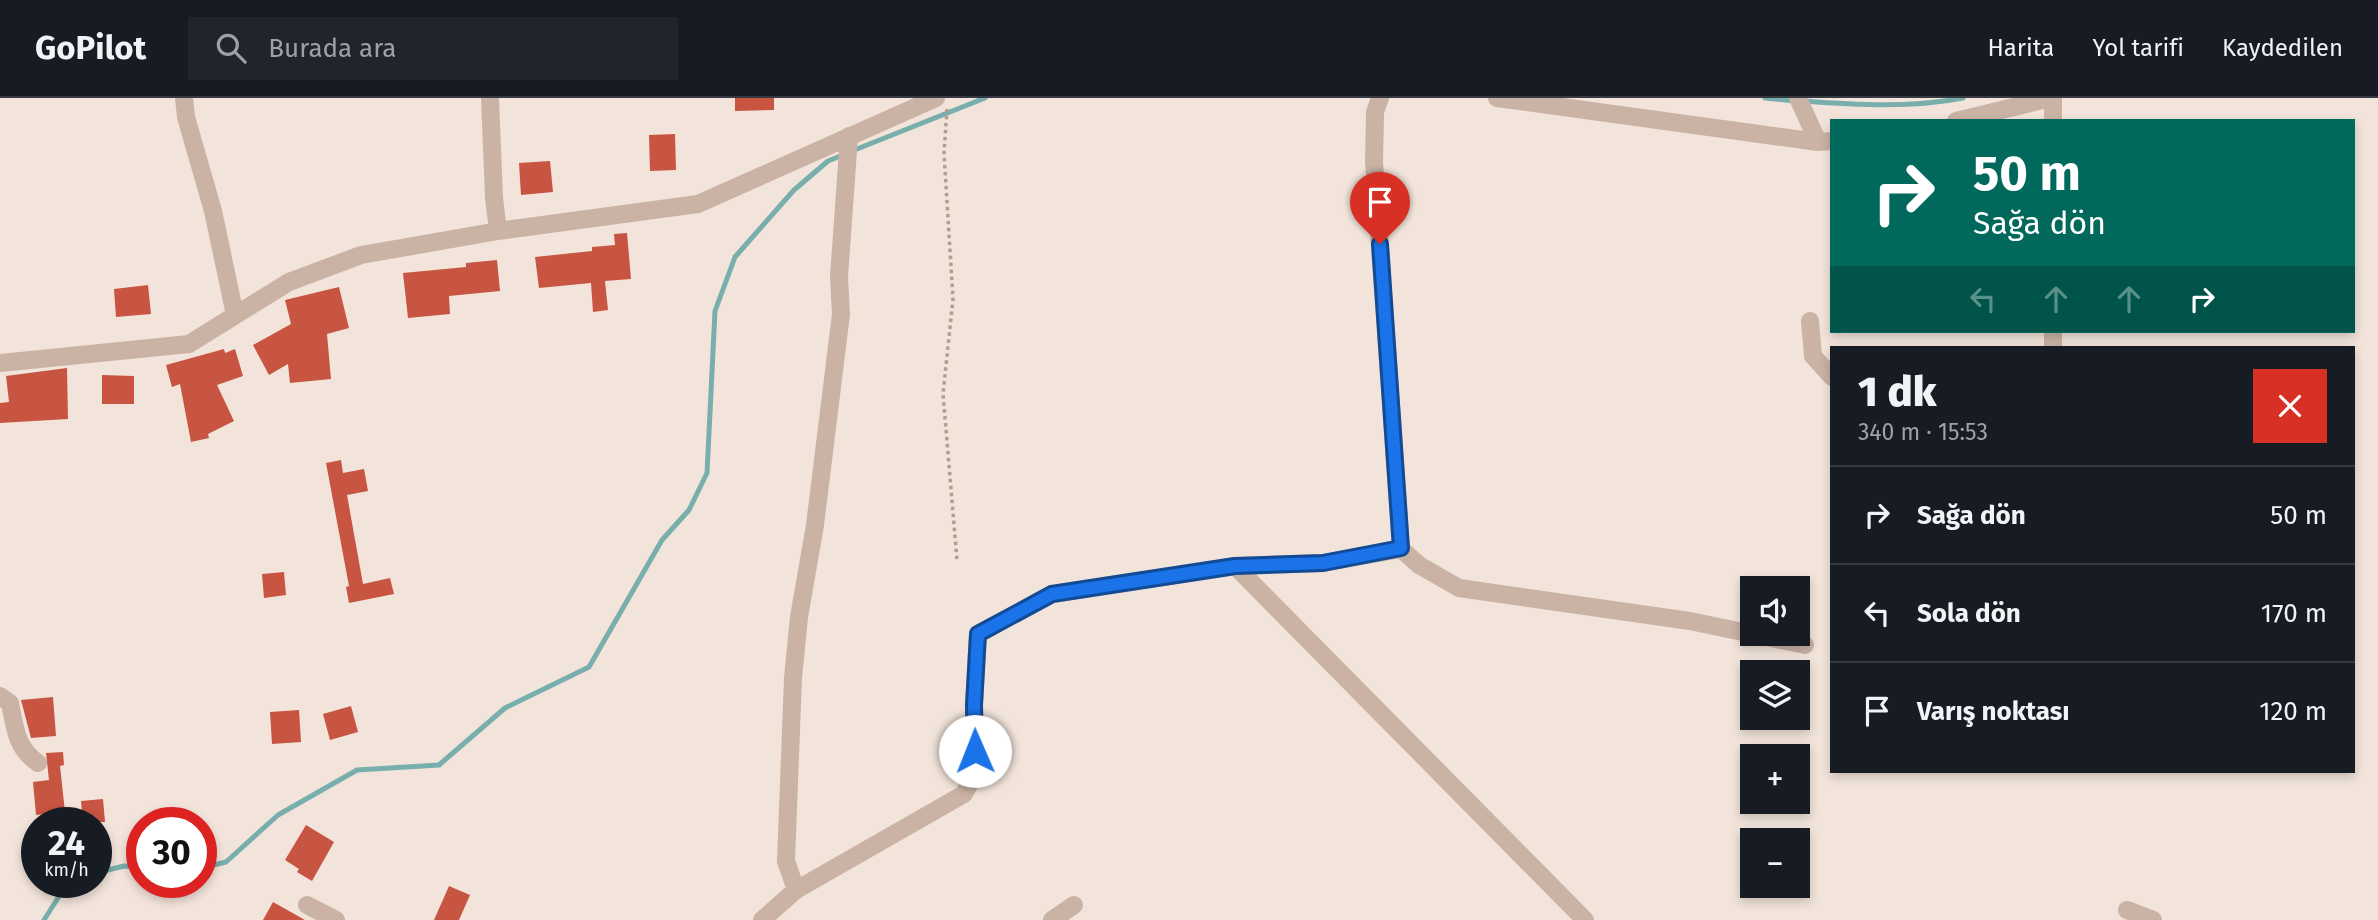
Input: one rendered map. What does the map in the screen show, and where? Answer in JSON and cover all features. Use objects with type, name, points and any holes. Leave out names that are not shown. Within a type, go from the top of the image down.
[{"type":"street","points":[[184,98],[186,117],[213,211],[235,315]]},
{"type":"street","points":[[490,98],[498,231]]},
{"type":"street","points":[[1380,98],[1375,111],[1374,161],[1401,548],[1419,565],[1459,588],[1690,621],[1740,631]]},
{"type":"street","points":[[1497,98],[1825,142]]},
{"type":"street","points":[[1798,98],[1825,142]]},
{"type":"street","points":[[1964,119],[2052,98],[2053,119]]},
{"type":"street","points":[[0,363],[188,344],[289,282],[361,255],[498,231],[698,204],[849,136],[942,102]]},
{"type":"street","points":[[796,890],[786,861],[793,678],[841,314],[839,277],[849,136]]},
{"type":"street","points":[[1810,321],[1813,356],[1830,375]]},
{"type":"street","points":[[762,920],[796,890],[964,794],[975,774],[974,705],[978,634],[1052,594],[1235,566],[1323,563],[1401,548]]},
{"type":"street","points":[[1235,566],[1585,920]]},
{"type":"street","points":[[0,696],[10,703],[16,738],[27,755],[38,763]]},
{"type":"street","points":[[307,905],[336,920]]},
{"type":"street","points":[[1052,920],[1074,905]]},
{"type":"street","points":[[2127,910],[2153,920]]},
{"type":"path","points":[[942,102],[946,128],[944,153],[953,299],[943,394],[957,560]]},
{"type":"building","points":[[735,98],[774,98],[774,110],[735,111]]},
{"type":"building","points":[[675,134],[676,170],[650,171],[649,135]]},
{"type":"building","points":[[550,161],[553,192],[521,195],[519,163]]},
{"type":"building","points":[[627,233],[631,279],[605,281],[608,310],[593,312],[591,283],[539,288],[535,257],[592,251],[592,247],[615,245],[614,234]]},
{"type":"building","points":[[497,260],[500,291],[449,296],[450,314],[408,318],[403,273],[466,267],[466,263]]},
{"type":"building","points":[[148,285],[151,314],[116,317],[114,289]]},
{"type":"building","points":[[339,287],[349,328],[327,334],[331,379],[290,383],[288,364],[269,375],[253,345],[291,324],[285,300]]},
{"type":"building","points":[[224,349],[225,353],[235,349],[243,376],[217,385],[234,421],[208,434],[209,438],[191,442],[180,384],[172,387],[166,365]]},
{"type":"building","points":[[67,368],[68,419],[0,423],[0,403],[9,402],[6,376]]},
{"type":"building","points":[[102,375],[134,376],[134,404],[102,404]]},
{"type":"building","points":[[341,460],[343,473],[364,469],[368,491],[347,495],[363,584],[390,578],[394,594],[349,603],[346,587],[349,586],[326,463]]},
{"type":"building","points":[[284,572],[286,595],[264,598],[262,574]]},
{"type":"building","points":[[53,697],[56,736],[31,738],[21,700]]},
{"type":"building","points":[[351,706],[358,732],[330,740],[323,714]]},
{"type":"building","points":[[299,710],[301,742],[272,744],[270,712]]},
{"type":"building","points":[[63,752],[64,765],[60,766],[64,807],[35,807],[33,782],[49,780],[46,753]]},
{"type":"building","points":[[103,799],[104,807],[82,807],[81,801]]},
{"type":"building","points":[[306,825],[334,842],[312,881],[297,872],[299,869],[285,860]]},
{"type":"building","points":[[449,886],[470,895],[459,920],[434,920]]},
{"type":"building","points":[[273,902],[305,920],[263,920]]},
{"type":"waterway","points":[[852,151],[985,98]]},
{"type":"waterway","points":[[1765,98],[1795,101]]},
{"type":"waterway","points":[[1805,101],[1904,104],[1963,98]]},
{"type":"waterway","points":[[217,864],[226,862],[278,815],[357,770],[439,765],[505,708],[589,667],[662,540],[689,510],[707,473],[715,311],[735,257],[794,190],[828,161],[843,155]]},
{"type":"waterway","points":[[112,869],[126,866]]},
{"type":"waterway","points":[[44,920],[58,898]]},
{"type":"route","points":[[975,751],[974,705],[978,634],[1052,594],[1235,566],[1323,563],[1401,548],[1380,244]]}]
